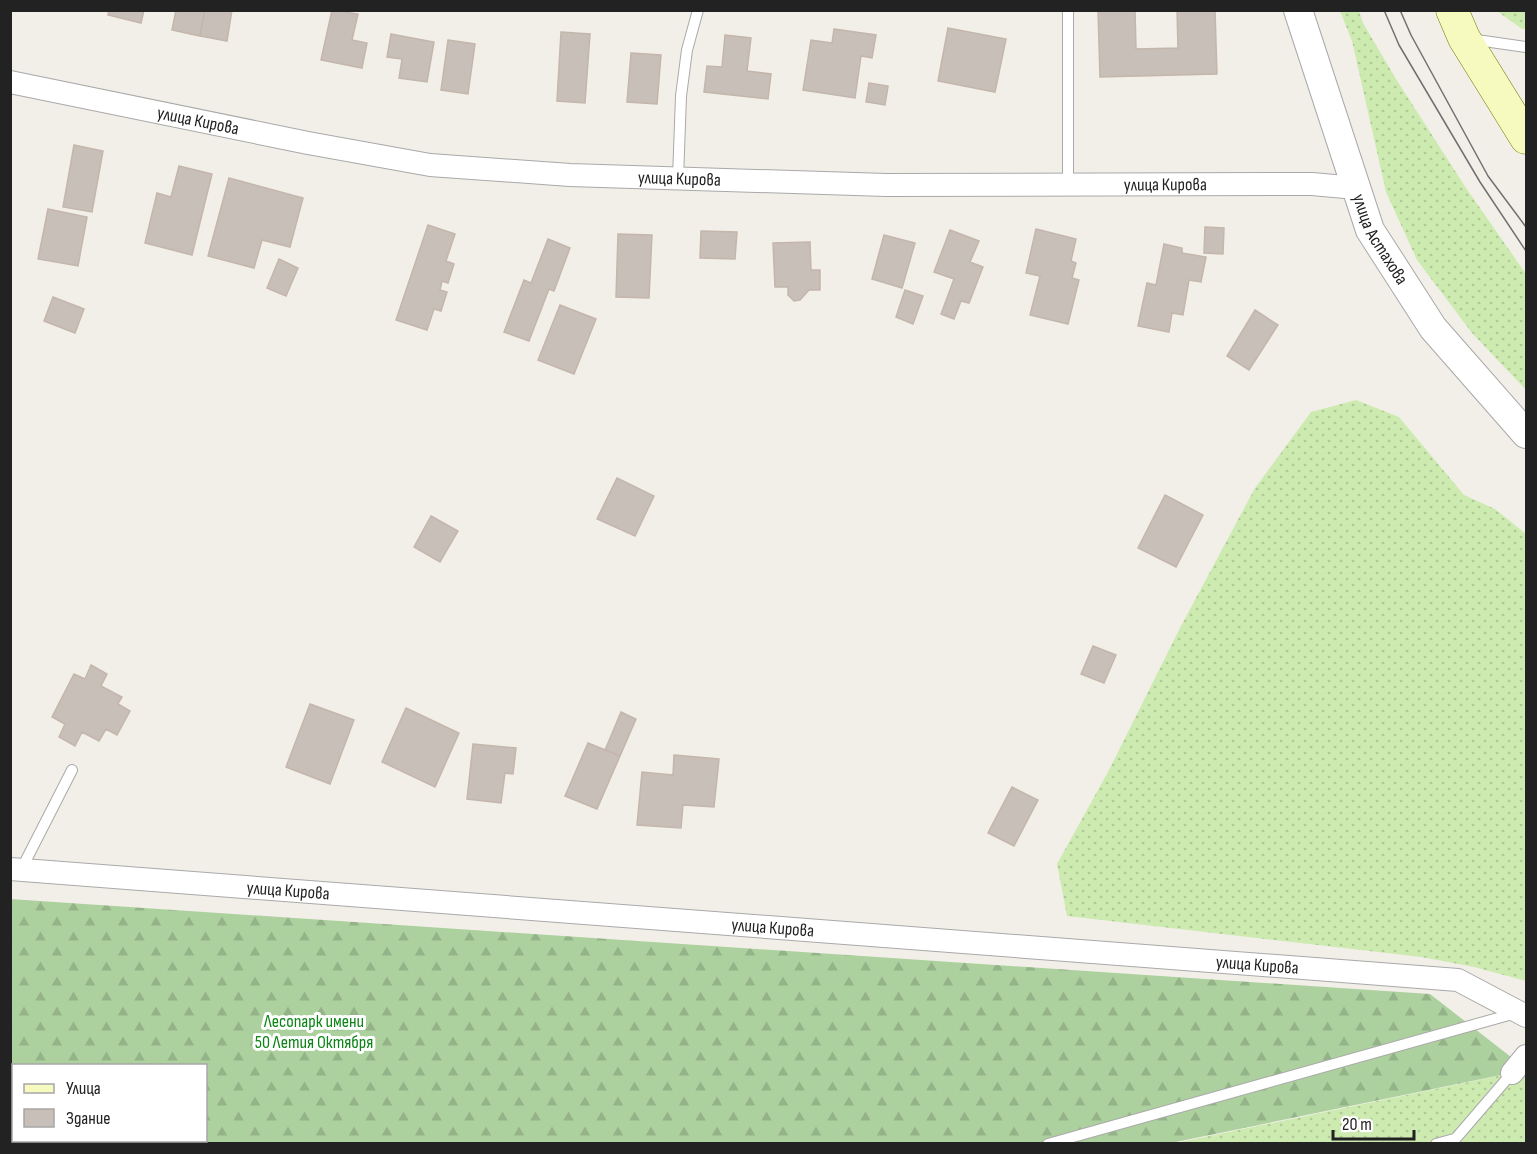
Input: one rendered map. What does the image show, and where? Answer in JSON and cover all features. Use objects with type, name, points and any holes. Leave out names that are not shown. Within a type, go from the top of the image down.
[{"type":"main road","points":[[1458,24],[1527,138]]},
{"type":"street","name":"улица Астахова","points":[[1298,10],[1370,230],[1432,327],[1527,434]]},
{"type":"street","name":"улица Кирова","points":[[10,82],[308,143],[430,165],[570,175],[886,184],[1312,184],[1356,188]]},
{"type":"street","name":"улица Кирова","points":[[16,870],[1458,980],[1523,1014]]},
{"type":"lane","points":[[678,178],[682,84],[687,50],[698,10]]},
{"type":"lane","points":[[1068,10],[1068,185]]},
{"type":"lane","points":[[1458,24],[1527,47]]},
{"type":"lane","points":[[16,870],[72,770]]},
{"type":"lane","points":[[1048,1143],[1523,1014]]},
{"type":"lane","points":[[1436,1143],[1453,1141],[1519,1064]]},
{"type":"green space","points":[[1340,11],[1359,11],[1363,23],[1396,79],[1466,188],[1526,274],[1526,390],[1472,333],[1417,260],[1386,192],[1352,41]]},
{"type":"green space","points":[[1497,11],[1526,11],[1526,29],[1522,29]]},
{"type":"green space","points":[[1356,400],[1399,417],[1464,495],[1495,509],[1526,534],[1526,981],[1474,967],[1421,957],[1067,916],[1057,864],[1109,770],[1181,626],[1255,488],[1311,412]]},
{"type":"green space","name":"Лесопарк имени 50 Летия Октября","points":[[10,899],[1430,994],[1511,1057],[1501,1075],[1171,1143],[11,1143]]},
{"type":"green space","points":[[1526,1070],[1526,1143],[1171,1144],[1512,1073]]},
{"type":"building","points":[[109,10],[144,10],[141,23],[108,15]]},
{"type":"building","points":[[176,10],[205,10],[200,36],[172,30]]},
{"type":"building","points":[[205,10],[232,10],[227,41],[200,36]]},
{"type":"building","points":[[332,10],[358,14],[352,40],[367,43],[362,68],[321,60]]},
{"type":"building","points":[[1098,10],[1135,10],[1136,49],[1178,48],[1177,10],[1215,10],[1217,74],[1100,77]]},
{"type":"building","points":[[948,28],[1006,39],[995,92],[938,81]]},
{"type":"building","points":[[834,29],[876,35],[872,58],[861,56],[855,98],[803,90],[811,40],[832,43]]},
{"type":"building","points":[[561,32],[590,34],[585,103],[557,101]]},
{"type":"building","points":[[391,34],[434,42],[427,82],[399,78],[402,59],[387,57]]},
{"type":"building","points":[[725,35],[751,38],[747,71],[771,74],[768,99],[704,92],[707,66],[722,67]]},
{"type":"building","points":[[448,40],[475,44],[468,94],[441,90]]},
{"type":"building","points":[[631,53],[661,55],[657,104],[627,102]]},
{"type":"building","points":[[869,83],[888,86],[885,105],[866,102]]},
{"type":"building","points":[[74,145],[103,151],[92,212],[63,207]]},
{"type":"building","points":[[179,166],[212,174],[192,255],[145,243],[157,193],[171,197]]},
{"type":"building","points":[[229,178],[303,198],[290,247],[262,240],[254,268],[208,256]]},
{"type":"building","points":[[48,209],[87,217],[78,266],[38,259]]},
{"type":"building","points":[[428,225],[455,234],[446,261],[454,264],[448,283],[442,281],[440,290],[447,292],[441,311],[434,309],[427,330],[396,320]]},
{"type":"building","points":[[1205,227],[1224,228],[1223,254],[1204,253]]},
{"type":"building","points":[[1036,229],[1076,239],[1071,261],[1076,263],[1072,278],[1079,280],[1068,324],[1030,315],[1040,276],[1026,273]]},
{"type":"building","points":[[950,230],[979,241],[970,262],[983,267],[969,303],[961,301],[954,319],[941,314],[954,279],[934,272]]},
{"type":"building","points":[[701,231],[737,232],[735,259],[700,258]]},
{"type":"building","points":[[618,234],[652,235],[649,298],[616,297]]},
{"type":"building","points":[[884,235],[915,243],[902,288],[872,279]]},
{"type":"building","points":[[548,239],[570,248],[554,291],[549,289],[529,341],[504,332],[524,280],[531,283]]},
{"type":"building","points":[[810,242],[811,270],[820,270],[820,290],[809,290],[800,300],[794,301],[788,295],[788,287],[775,287],[773,243]]},
{"type":"building","points":[[1164,244],[1182,248],[1182,253],[1206,257],[1201,282],[1189,280],[1183,315],[1172,313],[1169,332],[1138,326],[1147,283],[1156,285]]},
{"type":"building","points":[[279,259],[298,268],[286,296],[267,288]]},
{"type":"building","points":[[905,290],[923,296],[913,324],[896,317]]},
{"type":"building","points":[[53,297],[84,309],[75,333],[44,321]]},
{"type":"building","points":[[560,305],[596,319],[574,374],[538,360]]},
{"type":"building","points":[[1255,310],[1278,325],[1249,370],[1227,356]]},
{"type":"building","points":[[617,478],[654,496],[635,536],[597,519]]},
{"type":"building","points":[[1165,495],[1203,515],[1176,567],[1138,548]]},
{"type":"building","points":[[431,516],[458,531],[440,562],[414,547]]},
{"type":"building","points":[[1093,646],[1116,655],[1104,683],[1081,674]]},
{"type":"building","points":[[91,665],[107,674],[101,686],[122,697],[118,704],[130,711],[117,735],[106,729],[99,741],[82,732],[75,746],[59,737],[65,724],[52,717],[74,674],[85,679]]},
{"type":"building","points":[[310,704],[354,720],[330,784],[286,767]]},
{"type":"building","points":[[406,708],[459,733],[435,787],[382,762]]},
{"type":"building","points":[[621,712],[636,719],[620,756],[605,750]]},
{"type":"building","points":[[588,743],[620,756],[597,809],[565,796]]},
{"type":"building","points":[[473,744],[516,748],[513,774],[505,773],[501,803],[467,799]]},
{"type":"building","points":[[674,755],[719,759],[714,807],[683,805],[681,828],[637,825],[642,772],[673,775]]},
{"type":"building","points":[[1012,787],[1038,800],[1014,846],[988,833]]},
{"type":"tram line","points":[[1384,10],[1399,45],[1480,182],[1526,251]]},
{"type":"tram line","points":[[1400,10],[1411,35],[1488,176],[1526,227]]}]
